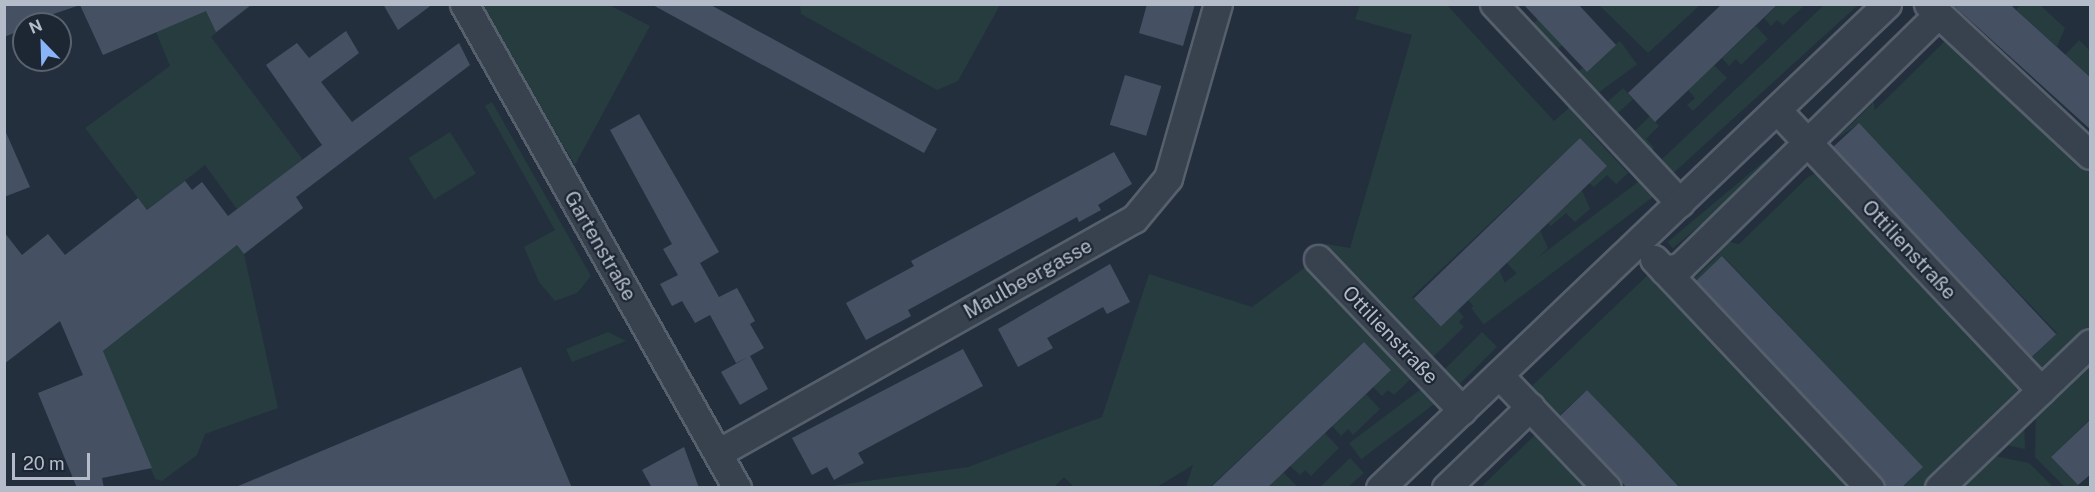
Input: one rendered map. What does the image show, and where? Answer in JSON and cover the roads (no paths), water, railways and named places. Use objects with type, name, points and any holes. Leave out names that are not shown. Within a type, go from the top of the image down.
[{"type":"street","name":"Gartenstraße","points":[[464,4],[737,488]]},
{"type":"street","name":"Maulbeergasse","points":[[718,453],[1134,219],[1168,178],[1218,4]]},
{"type":"street","points":[[1494,4],[1680,203]]},
{"type":"street","points":[[1380,488],[1887,4]]},
{"type":"street","points":[[1665,270],[1680,267],[1807,143],[1933,9],[2091,155]]},
{"type":"street","name":"Ottilienstraße","points":[[1777,110],[2041,390]]},
{"type":"street","points":[[1638,243],[1870,488]]},
{"type":"street","name":"Ottilienstraße","points":[[1318,259],[1462,411]]},
{"type":"street","points":[[1939,488],[2091,343]]},
{"type":"street","points":[[1499,375],[1607,488]]},
{"type":"street","points":[[1446,488],[1530,407]]}]
